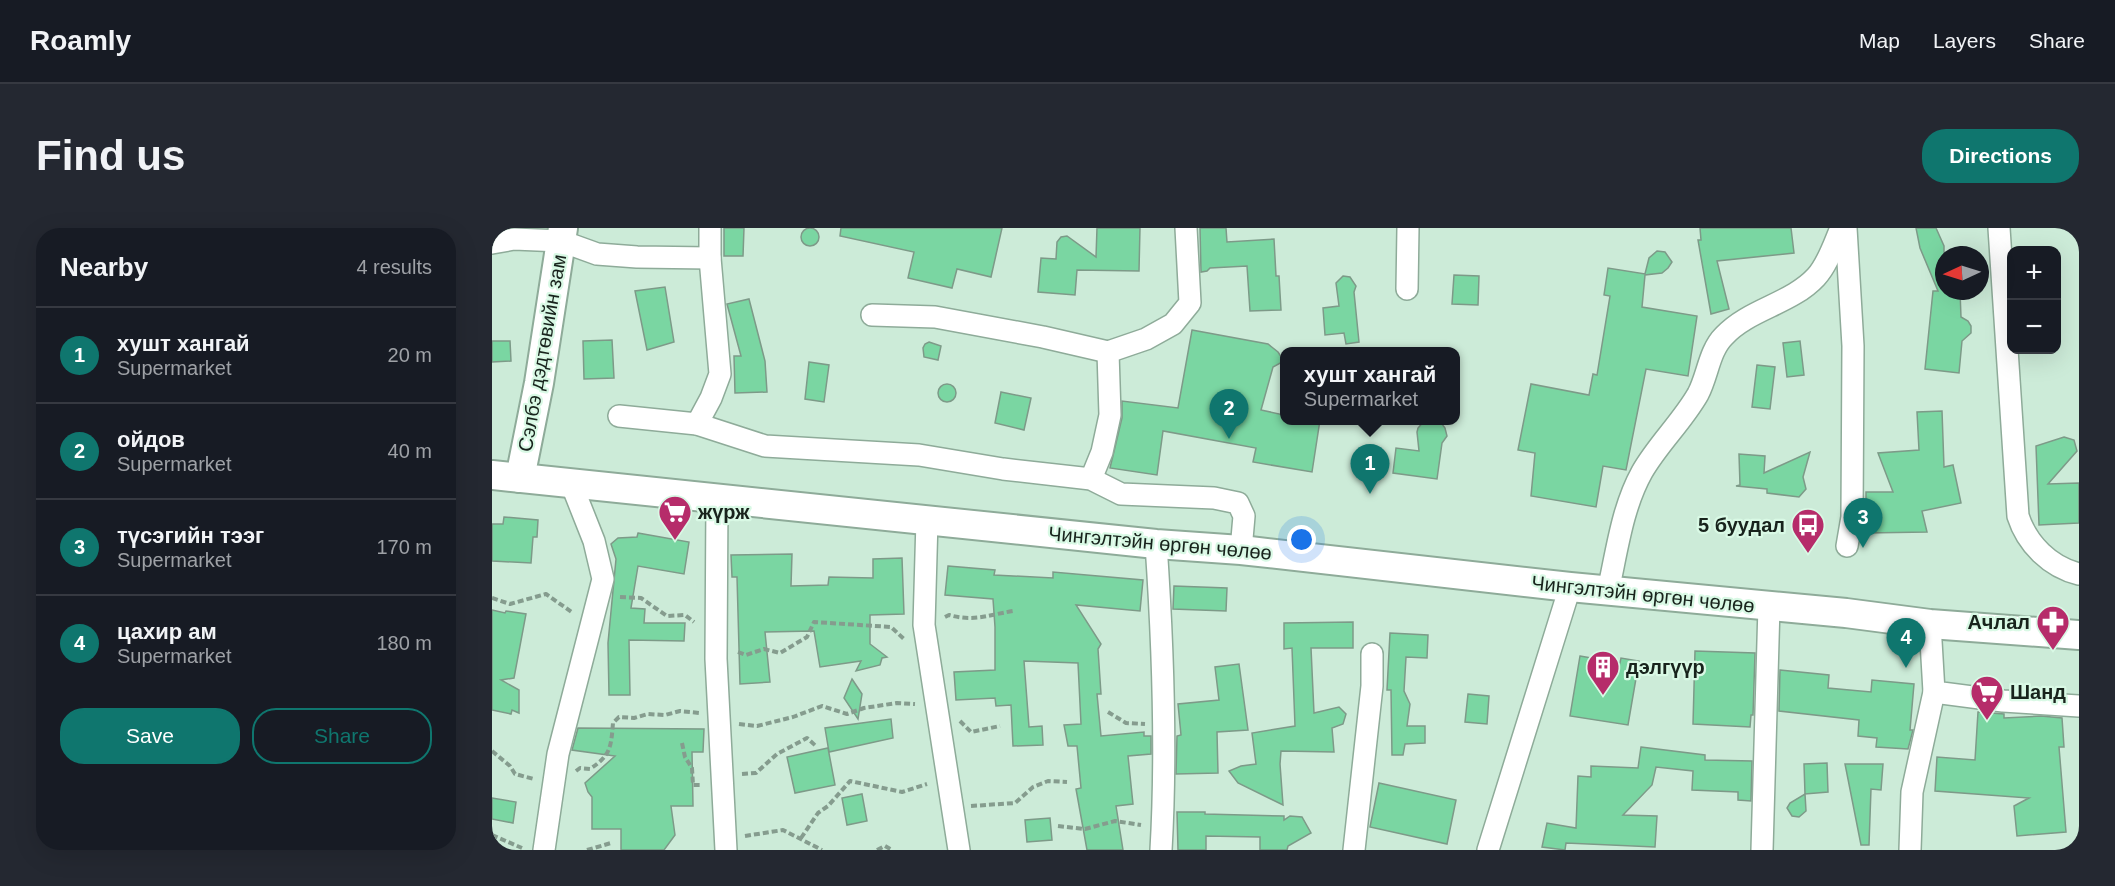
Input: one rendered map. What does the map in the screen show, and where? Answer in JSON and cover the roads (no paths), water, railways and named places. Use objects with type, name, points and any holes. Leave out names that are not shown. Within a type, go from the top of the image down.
[{"type":"main road","name":"Сэлбэ дэдтөвийн зам","points":[[520,478],[539,383],[562,235]]},
{"type":"main road","name":"Чингэлтэйн өргөн чөлөө","points":[[492,475],[1156,544],[1241,550],[1930,624],[2079,636]]},
{"type":"street","points":[[697,424],[711,398],[720,374],[710,258],[710,228]]},
{"type":"street","points":[[872,315],[935,317],[1108,352],[1146,339],[1173,324],[1190,303],[1186,228]]},
{"type":"street","points":[[1407,289],[1408,228]]},
{"type":"street","points":[[1608,591],[1625,513],[1636,483],[1652,455],[1683,417],[1698,393],[1719,342],[1733,327],[1809,284],[1822,269],[1841,228]]},
{"type":"street","points":[[1846,228],[1852,346],[1852,517],[1847,546]]},
{"type":"street","points":[[1999,228],[2018,516],[2023,530],[2045,557],[2066,571],[2079,574]]},
{"type":"street","points":[[492,243],[562,235],[597,254],[710,258]]},
{"type":"street","points":[[1091,479],[1102,452],[1110,415],[1108,352]]},
{"type":"street","points":[[619,416],[697,424],[765,446],[918,455],[1003,469],[1091,479],[1121,494],[1214,498],[1238,503],[1244,516],[1241,550]]},
{"type":"street","points":[[544,850],[558,754],[603,579],[594,541],[571,483]]},
{"type":"street","points":[[717,499],[716,634],[719,711],[723,785],[733,843]]},
{"type":"street","points":[[927,520],[924,625],[959,850]]},
{"type":"street","points":[[1156,544],[1164,651],[1161,850]]},
{"type":"street","points":[[1488,850],[1570,587]]},
{"type":"street","points":[[1762,850],[1769,606]]},
{"type":"street","points":[[1910,850],[1912,792],[1934,692],[1930,624]]},
{"type":"street","points":[[1354,850],[1372,686],[1372,654]]},
{"type":"street","points":[[1934,692],[2003,701],[2079,706]]},
{"type":"place","name":"ойдов","points":[[1229,439]]},
{"type":"place","name":"хушт хангай","points":[[1370,494]]},
{"type":"place","name":"жүрж","points":[[675,541]]},
{"type":"place","name":"түсэгийн тээг","points":[[1863,548]]},
{"type":"place","name":"5 буудал","points":[[1808,554]]},
{"type":"place","name":"Ачлал","points":[[2053,651]]},
{"type":"place","name":"цахир ам","points":[[1906,668]]},
{"type":"place","name":"дэлгүүр","points":[[1603,696]]},
{"type":"place","name":"Шанд","points":[[1987,721]]}]
